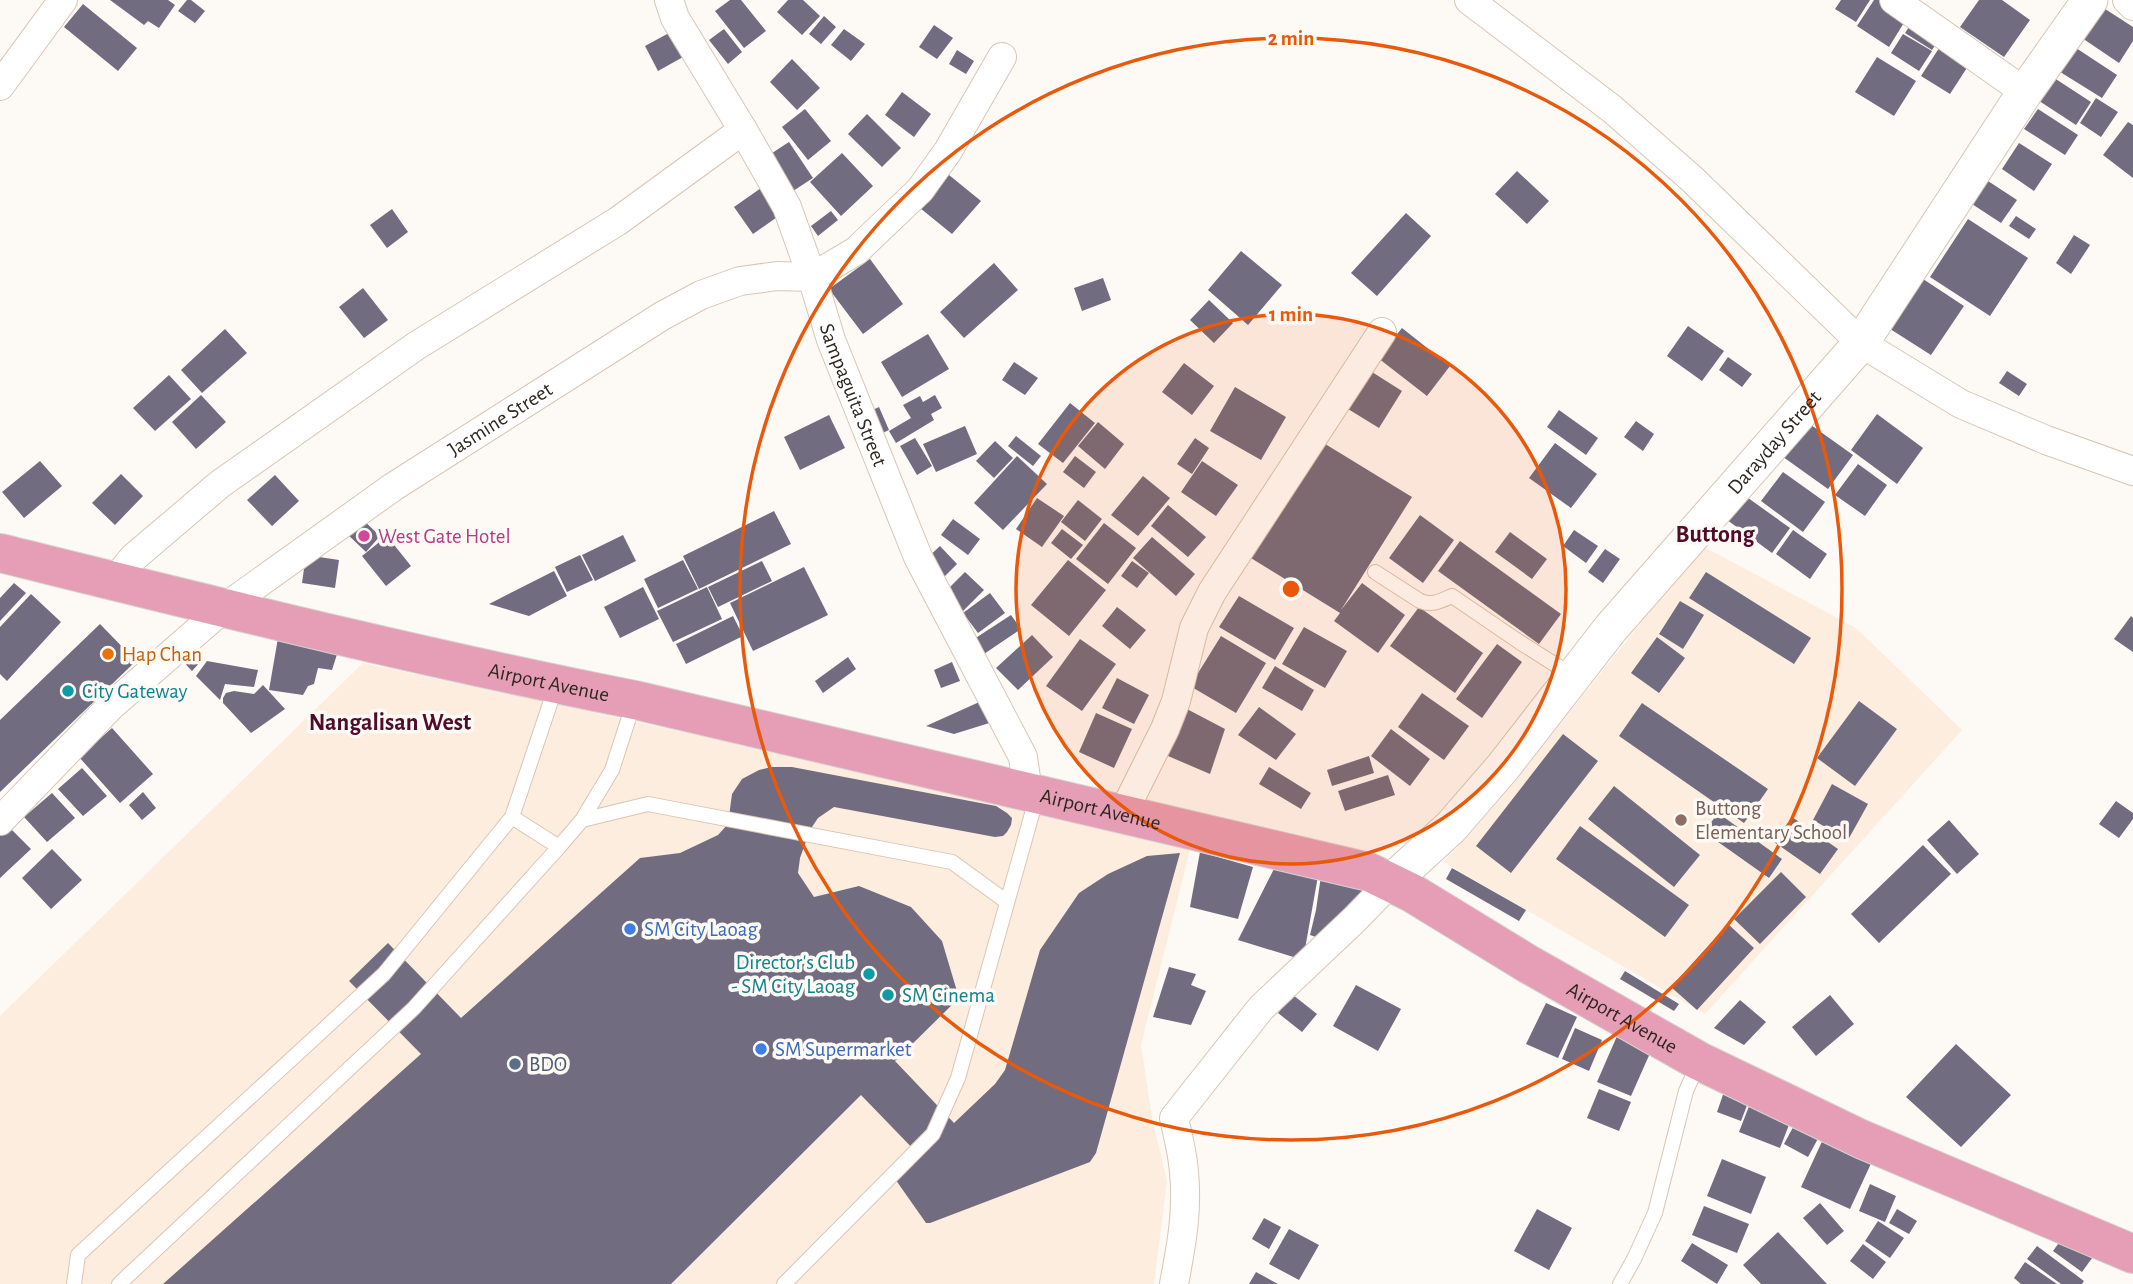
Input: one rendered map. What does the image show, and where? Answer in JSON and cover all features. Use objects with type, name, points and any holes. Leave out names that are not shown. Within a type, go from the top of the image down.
[{"type":"main road","name":"Airport Avenue","points":[[0,553],[224,608],[556,685],[635,700],[1369,872],[1391,882],[1699,1061],[1861,1139],[2133,1254]]},
{"type":"street","points":[[0,86],[63,0]]},
{"type":"street","name":"Sampaguita Street","points":[[669,0],[675,18],[787,207],[831,340],[918,556],[1023,757],[1033,793]]},
{"type":"street","points":[[1469,0],[1622,117],[1692,179],[1861,343],[1961,404],[2046,440],[2133,471]]},
{"type":"street","points":[[1894,0],[2025,92]]},
{"type":"street","name":"Darayday Street","points":[[1391,882],[1451,827],[1503,767],[1611,628],[1861,343],[2025,92],[2090,0]]},
{"type":"street","points":[[2127,0],[2133,6]]},
{"type":"street","points":[[812,277],[856,251],[920,190],[948,151],[1002,57]]},
{"type":"street","points":[[114,582],[133,558],[220,484],[416,346],[618,221],[743,130]]},
{"type":"street","name":"Jasmine Street","points":[[0,821],[111,706],[224,608],[393,487],[701,295],[740,281],[777,276],[812,277]]},
{"type":"street","points":[[1122,815],[1166,729],[1194,628],[1212,592],[1382,332]]},
{"type":"street","points":[[1174,1284],[1185,1206],[1184,1172],[1174,1118],[1261,1008],[1391,882]]},
{"type":"lane","points":[[1375,572],[1427,604],[1438,603],[1452,596],[1573,676]]},
{"type":"lane","points":[[74,1284],[78,1255],[384,974],[512,817],[556,685]]},
{"type":"lane","points":[[118,1284],[414,1008],[559,847],[582,820],[612,770],[635,700]]},
{"type":"lane","points":[[784,1284],[933,1134],[958,1078],[1007,902],[1033,793]]},
{"type":"lane","points":[[582,820],[648,804],[939,859],[953,862],[1007,902]]},
{"type":"lane","points":[[512,817],[559,847]]},
{"type":"lane","points":[[1620,1284],[1655,1213],[1686,1091],[1699,1061]]},
{"type":"shaded area","name":"Buttong Elementary School","points":[[1702,546],[1856,628],[1962,730],[1705,1014],[1444,862],[1518,777]]},
{"type":"shaded area","name":"SM City Laoag","points":[[363,663],[1192,842],[1141,1045],[1152,1118],[1167,1181],[1154,1284],[0,1284],[0,1016]]},
{"type":"building","points":[[110,0],[168,0],[175,5],[159,28],[148,21],[144,25]]},
{"type":"building","points":[[187,0],[205,11],[195,23],[178,11]]},
{"type":"building","points":[[730,0],[741,0],[766,31],[744,48],[715,11]]},
{"type":"building","points":[[788,0],[803,0],[820,16],[802,35],[777,12]]},
{"type":"building","points":[[1841,0],[1870,0],[1856,22],[1835,9]]},
{"type":"building","points":[[1874,0],[1889,0],[1910,13],[1889,47],[1857,26]]},
{"type":"building","points":[[1979,0],[2002,0],[2030,20],[2004,57],[1960,27]]},
{"type":"building","points":[[83,4],[137,48],[118,71],[64,27]]},
{"type":"building","points":[[2102,7],[2133,27],[2133,41],[2119,63],[2082,38]]},
{"type":"building","points":[[824,16],[836,27],[821,44],[809,34]]},
{"type":"building","points":[[1913,21],[1940,38],[1932,50],[1905,33]]},
{"type":"building","points":[[934,25],[953,38],[937,59],[919,47]]},
{"type":"building","points":[[724,29],[742,52],[728,64],[709,40]]},
{"type":"building","points":[[844,29],[865,44],[851,61],[831,45]]},
{"type":"building","points":[[669,33],[683,57],[658,71],[645,46]]},
{"type":"building","points":[[1903,34],[1932,51],[1919,71],[1891,53]]},
{"type":"building","points":[[1943,42],[1972,60],[1950,94],[1921,76]]},
{"type":"building","points":[[2073,46],[2117,75],[2102,98],[2057,70]]},
{"type":"building","points":[[957,50],[974,61],[966,74],[949,64]]},
{"type":"building","points":[[1877,57],[1916,81],[1894,116],[1855,92]]},
{"type":"building","points":[[792,59],[820,88],[797,110],[770,82]]},
{"type":"building","points":[[2045,72],[2091,102],[2076,125],[2030,95]]},
{"type":"building","points":[[902,92],[931,114],[914,137],[885,115]]},
{"type":"building","points":[[2096,98],[2118,112],[2101,137],[2080,123]]},
{"type":"building","points":[[805,109],[831,141],[808,160],[782,127]]},
{"type":"building","points":[[2038,109],[2078,135],[2065,155],[2024,129]]},
{"type":"building","points":[[867,114],[901,148],[882,167],[848,134]]},
{"type":"building","points":[[2128,122],[2133,125],[2133,178],[2103,155]]},
{"type":"building","points":[[789,142],[813,178],[790,193],[766,157]]},
{"type":"building","points":[[2019,143],[2052,164],[2034,191],[2002,169]]},
{"type":"building","points":[[842,153],[873,186],[841,216],[810,182]]},
{"type":"building","points":[[1517,171],[1549,201],[1527,224],[1495,194]]},
{"type":"building","points":[[949,175],[981,201],[952,234],[920,208]]},
{"type":"building","points":[[1988,181],[2017,200],[2001,223],[1972,204]]},
{"type":"building","points":[[761,188],[780,215],[753,234],[734,207]]},
{"type":"building","points":[[392,209],[408,232],[387,248],[370,225]]},
{"type":"building","points":[[831,211],[838,220],[818,236],[811,226]]},
{"type":"building","points":[[1406,213],[1431,236],[1377,296],[1351,273]]},
{"type":"building","points":[[2016,216],[2036,229],[2029,239],[2009,226]]},
{"type":"building","points":[[1968,219],[2028,258],[1990,316],[1930,277]]},
{"type":"building","points":[[2074,235],[2090,245],[2071,274],[2056,263]]},
{"type":"building","points":[[1241,251],[1282,285],[1248,325],[1208,290]]},
{"type":"building","points":[[870,259],[903,304],[863,334],[829,289]]},
{"type":"building","points":[[994,263],[1018,290],[964,338],[940,312]]},
{"type":"building","points":[[1920,277],[1964,306],[1931,355],[1887,327]]},
{"type":"building","points":[[1103,278],[1111,300],[1082,311],[1074,288]]},
{"type":"building","points":[[363,288],[388,320],[364,338],[339,307]]},
{"type":"building","points":[[1209,300],[1233,323],[1214,343],[1190,320]]},
{"type":"building","points":[[1688,326],[1724,351],[1702,381],[1667,356]]},
{"type":"building","points":[[1402,328],[1450,366],[1427,396],[1378,358]]},
{"type":"building","points":[[225,329],[247,353],[202,393],[181,370]]},
{"type":"building","points":[[928,334],[949,369],[902,397],[881,362]]},
{"type":"building","points":[[1728,357],[1752,374],[1742,387],[1719,370]]},
{"type":"building","points":[[1014,362],[1038,378],[1025,395],[1002,380]]},
{"type":"building","points":[[1184,363],[1214,386],[1192,415],[1162,392]]},
{"type":"building","points":[[2007,371],[2027,384],[2019,396],[1999,383]]},
{"type":"building","points":[[1372,372],[1402,391],[1379,428],[1348,409]]},
{"type":"building","points":[[169,375],[191,399],[155,431],[133,408]]},
{"type":"building","points":[[1235,387],[1286,417],[1261,460],[1210,431]]},
{"type":"building","points":[[201,395],[226,422],[196,449],[172,422]]},
{"type":"building","points":[[935,395],[942,408],[931,414],[934,420],[896,443],[889,431],[911,418],[903,405],[920,396],[923,402]]},
{"type":"building","points":[[1070,403],[1095,423],[1063,463],[1038,444]]},
{"type":"building","points":[[879,407],[889,430],[874,437],[864,414]]},
{"type":"building","points":[[1559,410],[1598,438],[1586,455],[1547,427]]},
{"type":"building","points":[[1877,414],[1923,448],[1897,484],[1851,450]]},
{"type":"building","points":[[829,415],[845,448],[800,470],[784,437]]},
{"type":"building","points":[[1804,420],[1853,455],[1828,489],[1779,454]]},
{"type":"building","points":[[1636,421],[1654,434],[1643,451],[1624,437]]},
{"type":"building","points":[[1098,422],[1124,444],[1105,469],[1078,446]]},
{"type":"building","points":[[965,426],[977,454],[936,472],[923,444]]},
{"type":"building","points":[[1016,436],[1041,456],[1033,466],[1008,446]]},
{"type":"building","points":[[915,438],[932,466],[917,475],[900,446]]},
{"type":"building","points":[[1195,438],[1209,448],[1192,474],[1177,464]]},
{"type":"building","points":[[1317,439],[1412,497],[1341,610],[1362,583],[1405,615],[1378,653],[1334,621],[1340,613],[1246,555]]},
{"type":"building","points":[[995,441],[1013,458],[994,478],[976,461]]},
{"type":"building","points":[[1555,443],[1597,474],[1571,508],[1529,478]]},
{"type":"building","points":[[1017,456],[1047,484],[1003,530],[974,503]]},
{"type":"building","points":[[1075,456],[1096,472],[1084,488],[1063,472]]},
{"type":"building","points":[[40,461],[62,486],[24,518],[2,492]]},
{"type":"building","points":[[1202,461],[1238,485],[1216,516],[1181,492]]},
{"type":"building","points":[[1858,464],[1887,485],[1865,516],[1835,495]]},
{"type":"building","points":[[1783,472],[1825,502],[1803,532],[1761,501]]},
{"type":"building","points":[[121,474],[143,496],[115,525],[92,503]]},
{"type":"building","points":[[275,475],[299,501],[272,526],[247,500]]},
{"type":"building","points":[[1143,476],[1170,498],[1138,536],[1111,515]]},
{"type":"building","points":[[1737,490],[1790,528],[1772,553],[1719,514]]},
{"type":"building","points":[[1037,498],[1064,516],[1042,547],[1016,529]]},
{"type":"building","points":[[1078,500],[1102,519],[1085,541],[1061,522]]},
{"type":"building","points":[[1168,505],[1206,537],[1188,557],[1151,526]]},
{"type":"building","points":[[774,511],[791,544],[699,589],[683,556]]},
{"type":"building","points":[[1420,515],[1454,540],[1423,583],[1389,558]]},
{"type":"building","points":[[359,516],[380,536],[366,552],[344,531]]},
{"type":"building","points":[[953,519],[980,539],[968,555],[941,535]]},
{"type":"building","points":[[1104,523],[1136,548],[1108,584],[1076,559]]},
{"type":"building","points":[[1062,529],[1083,545],[1071,559],[1051,543]]},
{"type":"building","points":[[1574,530],[1598,546],[1586,563],[1563,546]]},
{"type":"building","points":[[1793,530],[1827,554],[1810,579],[1776,554]]},
{"type":"building","points":[[1510,532],[1547,559],[1532,579],[1495,552]]},
{"type":"building","points":[[623,535],[636,561],[595,581],[582,555]]},
{"type":"building","points":[[387,536],[411,566],[386,586],[362,556]]},
{"type":"building","points":[[1152,537],[1195,574],[1176,596],[1133,558]]},
{"type":"building","points":[[1460,541],[1561,614],[1539,644],[1438,571]]},
{"type":"building","points":[[940,546],[957,564],[942,579],[924,561]]},
{"type":"building","points":[[1605,549],[1620,559],[1603,583],[1588,572]]},
{"type":"building","points":[[306,555],[339,560],[335,588],[302,583]]},
{"type":"building","points":[[580,555],[593,580],[567,592],[555,567]]},
{"type":"building","points":[[683,560],[698,589],[658,608],[644,579]]},
{"type":"building","points":[[1068,560],[1106,590],[1069,636],[1031,605]]},
{"type":"building","points":[[762,561],[772,581],[718,607],[708,587]]},
{"type":"building","points":[[1132,561],[1149,573],[1137,588],[1121,576]]},
{"type":"building","points":[[804,567],[828,615],[753,651],[730,603]]},
{"type":"building","points":[[554,571],[567,596],[529,616],[489,604]]},
{"type":"building","points":[[965,572],[984,590],[960,614],[942,595]]},
{"type":"building","points":[[1706,572],[1811,638],[1794,664],[1689,598]]},
{"type":"building","points":[[14,583],[26,593],[0,621],[0,598]]},
{"type":"building","points":[[643,587],[659,619],[620,638],[604,607]]},
{"type":"building","points":[[707,587],[722,619],[673,642],[657,611]]},
{"type":"building","points":[[990,593],[1005,613],[978,633],[963,613]]},
{"type":"building","points":[[31,594],[61,622],[7,681],[0,674],[0,627]]},
{"type":"building","points":[[1239,596],[1294,628],[1275,660],[1219,627]]},
{"type":"building","points":[[1680,601],[1704,615],[1683,649],[1659,634]]},
{"type":"building","points":[[1117,607],[1146,630],[1130,649],[1102,626]]},
{"type":"building","points":[[1419,607],[1483,653],[1455,693],[1390,646]]},
{"type":"building","points":[[1011,615],[1021,629],[981,656],[971,641]]},
{"type":"building","points":[[733,616],[743,636],[686,664],[676,644]]},
{"type":"building","points":[[2131,616],[2133,618],[2133,652],[2114,639]]},
{"type":"building","name":"City Gateway","points":[[100,624],[136,661],[0,792],[0,720]]},
{"type":"building","points":[[1304,627],[1347,651],[1325,688],[1282,664]]},
{"type":"building","points":[[1032,635],[1053,657],[1018,690],[996,668]]},
{"type":"building","points":[[1221,636],[1266,663],[1236,713],[1190,686]]},
{"type":"building","points":[[1657,637],[1685,658],[1659,693],[1631,673]]},
{"type":"building","points":[[278,638],[339,648],[332,670],[318,668],[314,684],[308,686],[303,695],[269,690]]},
{"type":"building","points":[[1080,639],[1116,664],[1082,711],[1046,686]]},
{"type":"building","points":[[187,643],[202,660],[192,671],[176,654]]},
{"type":"building","points":[[1497,644],[1522,662],[1482,718],[1456,699]]},
{"type":"building","points":[[848,657],[856,669],[823,693],[815,681]]},
{"type":"building","points":[[207,661],[258,670],[254,687],[225,684],[220,700],[196,676]]},
{"type":"building","points":[[952,662],[960,681],[941,688],[934,670]]},
{"type":"building","points":[[1275,666],[1314,690],[1302,711],[1262,688]]},
{"type":"building","points":[[1117,678],[1149,695],[1134,724],[1102,708]]},
{"type":"building","points":[[263,685],[285,709],[251,733],[223,703],[223,698],[226,693],[234,691],[254,694]]},
{"type":"building","points":[[1422,693],[1469,726],[1444,760],[1398,727]]},
{"type":"building","points":[[986,699],[999,720],[954,734],[926,726]]},
{"type":"building","points":[[1859,701],[1897,729],[1855,786],[1817,758]]},
{"type":"building","points":[[1642,703],[1768,789],[1744,823],[1619,736]]},
{"type":"building","points":[[1259,707],[1296,734],[1276,760],[1238,735]]},
{"type":"building","points":[[1185,708],[1225,729],[1210,774],[1161,753]]},
{"type":"building","points":[[1096,713],[1132,729],[1114,768],[1079,752]]},
{"type":"building","points":[[112,728],[153,774],[120,803],[79,757]]},
{"type":"building","points":[[1391,729],[1430,759],[1410,786],[1371,756]]},
{"type":"building","points":[[1563,734],[1598,761],[1511,873],[1476,846]]},
{"type":"building","points":[[1369,756],[1374,773],[1332,786],[1327,770]]},
{"type":"building","name":"SM City Laoag","points":[[772,767],[792,767],[996,806],[1012,818],[1007,832],[1003,836],[995,837],[834,807],[818,818],[810,830],[800,858],[798,873],[814,897],[859,886],[911,907],[942,941],[959,998],[895,1061],[954,1123],[995,1084],[1005,1070],[1040,950],[1079,893],[1108,874],[1147,856],[1180,853],[1096,1153],[1090,1162],[926,1223],[893,1176],[920,1156],[861,1095],[671,1284],[163,1284],[421,1054],[349,981],[388,943],[461,1018],[640,858],[680,853],[718,835],[728,824],[732,794],[742,779]]},
{"type":"building","points":[[1269,767],[1311,793],[1301,809],[1259,784]]},
{"type":"building","points":[[82,768],[107,796],[83,816],[58,789]]},
{"type":"building","points":[[1388,775],[1395,795],[1345,811],[1338,791]]},
{"type":"building","points":[[1832,784],[1868,804],[1848,840],[1813,820]]},
{"type":"building","points":[[1614,786],[1700,855],[1674,887],[1588,819]]},
{"type":"building","points":[[143,792],[156,808],[142,820],[129,805]]},
{"type":"building","points":[[52,793],[75,818],[47,842],[24,817]]},
{"type":"building","points":[[2116,801],[2133,813],[2133,819],[2119,838],[2099,824]]},
{"type":"building","points":[[1718,813],[1782,859],[1769,878],[1704,832]]},
{"type":"building","points":[[1792,817],[1838,849],[1820,874],[1774,842]]},
{"type":"building","points":[[1949,820],[1979,854],[1957,874],[1927,840]]},
{"type":"building","points":[[6,824],[31,849],[0,878],[0,829]]},
{"type":"building","points":[[1580,826],[1689,905],[1665,937],[1556,859]]},
{"type":"building","points":[[1923,845],[1951,874],[1879,943],[1851,914]]},
{"type":"building","points":[[52,849],[82,880],[51,909],[22,878]]},
{"type":"building","points":[[1200,852],[1253,867],[1238,919],[1190,907]]},
{"type":"building","points":[[1277,863],[1318,876],[1303,960],[1238,940]]},
{"type":"building","points":[[1452,868],[1526,910],[1519,921],[1446,879]]},
{"type":"building","points":[[1781,872],[1806,897],[1760,944],[1734,919]]},
{"type":"building","points":[[1321,876],[1368,886],[1342,917],[1337,916],[1319,938],[1310,935]]},
{"type":"building","points":[[1728,924],[1754,948],[1697,1010],[1671,987]]},
{"type":"building","points":[[1169,967],[1196,974],[1191,985],[1206,991],[1191,1025],[1153,1017]]},
{"type":"building","points":[[1625,971],[1679,1004],[1674,1011],[1620,979]]},
{"type":"building","points":[[1356,985],[1401,1009],[1378,1051],[1333,1026]]},
{"type":"building","points":[[1293,995],[1317,1014],[1302,1032],[1278,1013]]},
{"type":"building","points":[[1830,995],[1854,1024],[1816,1056],[1792,1027]]},
{"type":"building","points":[[1740,1000],[1766,1022],[1744,1045],[1714,1028]]},
{"type":"building","points":[[1546,1003],[1577,1017],[1558,1058],[1526,1044]]},
{"type":"building","points":[[1575,1028],[1602,1040],[1589,1071],[1562,1059]]},
{"type":"building","points":[[1617,1036],[1651,1051],[1631,1096],[1597,1082]]},
{"type":"building","points":[[1956,1044],[2011,1095],[1961,1147],[1906,1097]]},
{"type":"building","points":[[1726,1086],[1751,1095],[1741,1121],[1717,1112]]},
{"type":"building","points":[[1599,1089],[1631,1102],[1619,1131],[1587,1118]]},
{"type":"building","points":[[1753,1096],[1794,1112],[1780,1148],[1739,1132]]},
{"type":"building","points":[[1797,1120],[1821,1133],[1808,1157],[1784,1144]]},
{"type":"building","points":[[1825,1135],[1874,1157],[1850,1209],[1801,1187]]},
{"type":"building","points":[[1722,1159],[1766,1177],[1751,1214],[1707,1196]]},
{"type":"building","points":[[1870,1184],[1896,1196],[1885,1222],[1859,1211]]},
{"type":"building","points":[[1820,1203],[1844,1231],[1827,1245],[1803,1218]]},
{"type":"building","points":[[1704,1206],[1749,1224],[1737,1253],[1692,1235]]},
{"type":"building","points":[[1537,1209],[1572,1228],[1549,1270],[1514,1251]]},
{"type":"building","points":[[1897,1209],[1917,1221],[1909,1234],[1889,1223]]},
{"type":"building","points":[[1264,1218],[1281,1227],[1269,1249],[1252,1239]]},
{"type":"building","points":[[1878,1221],[1904,1238],[1890,1258],[1865,1241]]},
{"type":"building","points":[[1289,1229],[1319,1245],[1299,1280],[1269,1264]]},
{"type":"building","points":[[1778,1232],[1827,1284],[1761,1284],[1743,1265]]},
{"type":"building","points":[[2066,1233],[2095,1254],[2082,1272],[2053,1251]]},
{"type":"building","points":[[1692,1243],[1728,1265],[1717,1284],[1681,1261]]},
{"type":"building","points":[[1863,1244],[1886,1262],[1873,1279],[1850,1261]]},
{"type":"building","points":[[2037,1246],[2084,1281],[2082,1284],[2061,1284],[2027,1259]]},
{"type":"building","points":[[2025,1262],[2057,1284],[2021,1284],[2014,1278]]},
{"type":"building","points":[[1256,1272],[1278,1284],[1249,1284]]},
{"type":"place","name":"West Gate Hotel","points":[[364,536]]},
{"type":"place","name":"Hap Chan","points":[[108,654]]},
{"type":"place","name":"City Gateway","points":[[68,691]]},
{"type":"place","name":"Buttong Elementary School","points":[[1681,820]]},
{"type":"place","name":"SM City Laoag","points":[[630,929]]},
{"type":"place","name":"Director's Club - SM City Laoag","points":[[869,974]]},
{"type":"place","name":"SM Cinema","points":[[888,995]]},
{"type":"place","name":"SM Supermarket","points":[[761,1049]]},
{"type":"place","name":"BDO","points":[[515,1064]]},
{"type":"district","name":"Buttong","points":[[1715,534]]},
{"type":"district","name":"Nangalisan West","points":[[390,722]]}]
